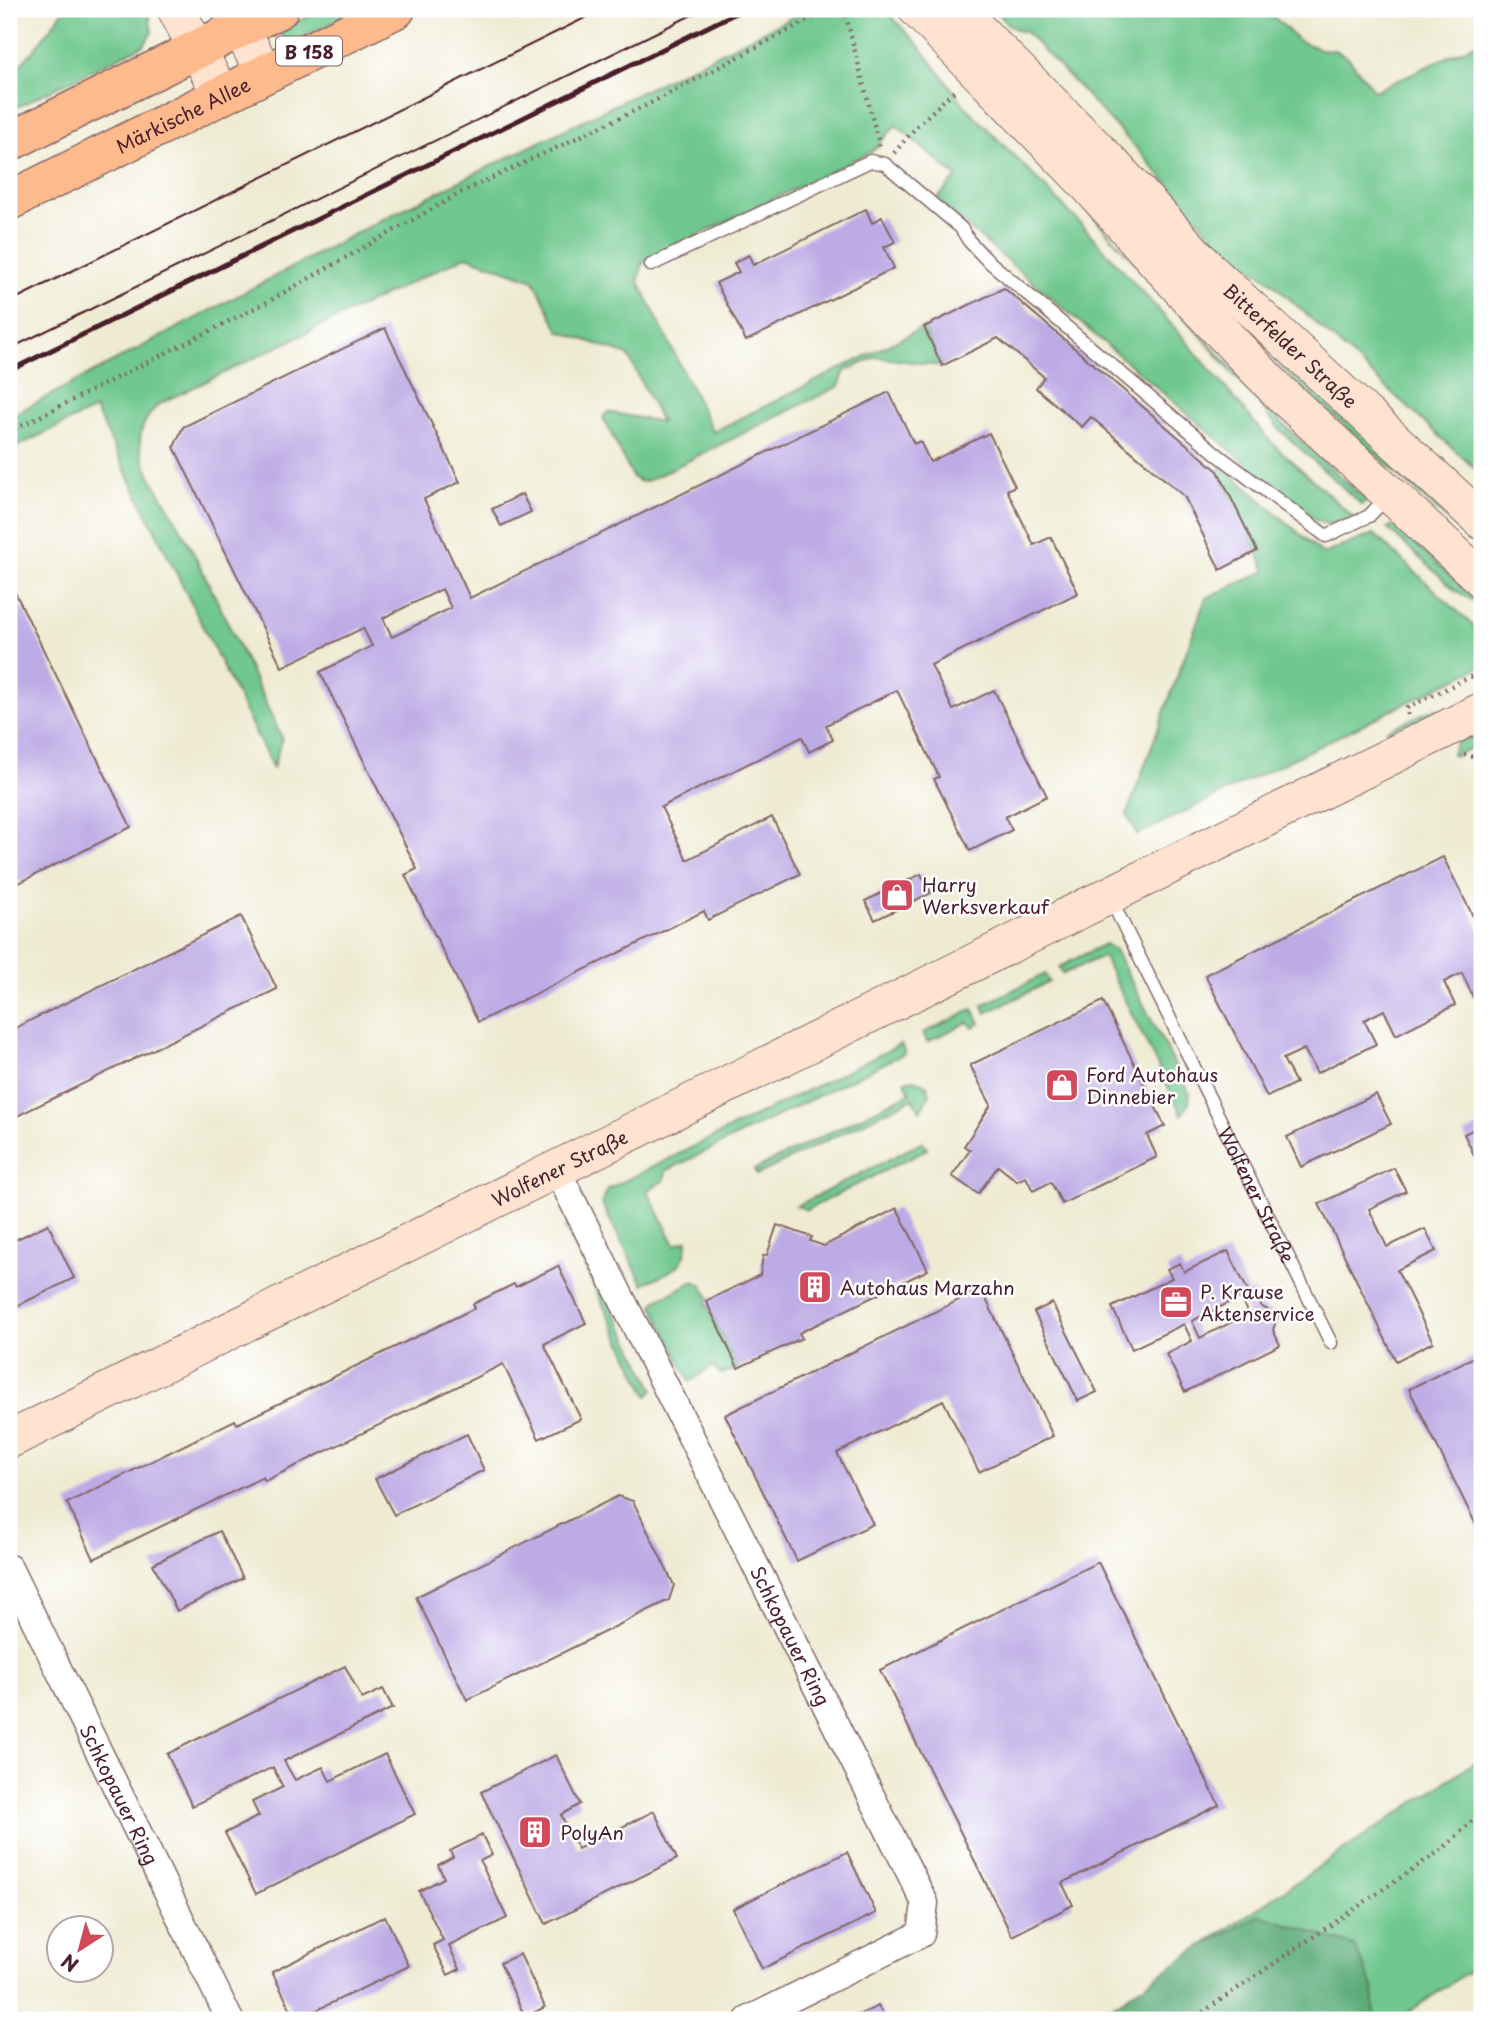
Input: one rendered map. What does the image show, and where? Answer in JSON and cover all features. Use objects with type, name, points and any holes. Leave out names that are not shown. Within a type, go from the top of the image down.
[{"type":"main road","points":[[176,9],[221,94]]},
{"type":"main road","name":"B 158","points":[[9,142],[198,48],[236,18],[279,9]]},
{"type":"main road","name":"Märkische Allee","points":[[9,201],[396,9]]},
{"type":"main road","name":"Bitterfelder Straße","points":[[918,9],[1279,392],[1482,579]]},
{"type":"main road","name":"Bitterfelder Straße","points":[[957,9],[1109,161],[1211,271],[1482,521]]},
{"type":"main road","points":[[236,18],[264,73]]},
{"type":"main road","points":[[1109,161],[1121,222]]},
{"type":"main road","name":"Wolfener Straße","points":[[9,1440],[1482,710]]},
{"type":"street","name":"Schkopauer Ring","points":[[556,1168],[925,1903],[921,1934],[748,2020]]},
{"type":"street","name":"Schkopauer Ring","points":[[9,1568],[230,2020]]},
{"type":"lane","points":[[651,265],[870,161],[885,164],[961,228],[986,259],[1218,455],[1326,536],[1364,519],[1389,495]]},
{"type":"lane","name":"Wolfener Straße","points":[[1109,895],[1331,1343]]},
{"type":"path","points":[[9,432],[269,300],[462,192],[649,104],[829,9]]},
{"type":"path","points":[[844,9],[885,164]]},
{"type":"path","points":[[885,164],[956,88]]},
{"type":"path","points":[[1408,715],[1407,708],[1482,671]]},
{"type":"path","points":[[1464,755],[1474,757],[1482,753]]},
{"type":"path","points":[[1191,2020],[1444,1847],[1482,1811]]},
{"type":"green space","points":[[65,9],[148,9],[152,32],[144,45],[9,111],[9,77]]},
{"type":"green space","points":[[324,9],[360,9],[287,45],[279,30]]},
{"type":"green space","points":[[809,9],[884,9],[917,43],[966,107],[1081,224],[1181,335],[1271,442],[1353,517],[1326,524],[1301,510],[936,200],[957,177],[896,125],[873,151],[643,262],[638,280],[713,432],[924,327],[942,366],[876,357],[845,371],[839,386],[649,480],[641,482],[633,478],[603,417],[608,412],[661,422],[628,355],[559,331],[534,280],[466,256],[159,404],[154,409],[141,431],[140,444],[144,461],[208,582],[282,738],[273,768],[95,409],[9,450],[9,417],[379,221]]},
{"type":"green space","points":[[994,9],[1266,9],[1299,41],[1320,49],[1334,50],[1348,57],[1374,91],[1482,41],[1482,475],[1270,281],[1221,246],[1139,151],[1051,58],[1026,32],[1008,24]]},
{"type":"green space","points":[[969,32],[1482,536],[1482,551],[1252,342]]},
{"type":"green space","points":[[1089,212],[1285,426],[1367,501],[1362,505],[1280,430],[1202,337]]},
{"type":"green space","points":[[1223,467],[1323,554],[1374,534],[1482,634],[1482,666],[1137,835],[1127,814],[1206,598],[1266,571],[1218,471]]},
{"type":"green space","points":[[1394,525],[1477,600],[1475,602],[1455,590],[1387,528]]},
{"type":"green space","points":[[1436,708],[1439,714],[1400,735],[1387,730]]},
{"type":"green space","points":[[1482,729],[1482,743],[1454,756],[1452,754],[1457,742]]},
{"type":"green space","points":[[1105,944],[1115,950],[1190,1094],[1189,1103],[1182,1115],[1103,956],[1063,974],[1059,967]]},
{"type":"green space","points":[[1045,974],[1049,982],[986,1013],[983,1005]]},
{"type":"green space","points":[[973,1009],[980,1023],[973,1027],[968,1022],[927,1042],[923,1033]]},
{"type":"green space","points":[[901,1044],[905,1053],[666,1171],[664,1181],[647,1190],[675,1245],[687,1240],[686,1250],[684,1258],[674,1269],[643,1284],[602,1204],[608,1189]]},
{"type":"green space","points":[[915,1079],[927,1086],[930,1094],[920,1111],[913,1098],[757,1175],[754,1170],[910,1093],[905,1081]]},
{"type":"green space","points":[[923,1142],[927,1149],[807,1210],[797,1206]]},
{"type":"green space","points":[[571,1224],[654,1390],[648,1396],[565,1227]]},
{"type":"green space","points":[[694,1281],[702,1285],[710,1300],[706,1302],[738,1368],[721,1374],[712,1366],[690,1382],[653,1306],[657,1300]]},
{"type":"green space","points":[[1482,1757],[1482,1962],[1397,2020],[1092,2020]]},
{"type":"green space","points":[[1260,1915],[1354,1946],[1373,1986],[1375,2020],[1092,2020],[1197,1949]]},
{"type":"building","points":[[866,209],[872,223],[882,217],[895,242],[884,247],[894,268],[746,341],[716,283],[739,272],[734,263],[749,255],[753,265]]},
{"type":"building","points":[[1004,288],[1218,471],[1257,551],[1220,570],[1184,496],[1091,417],[1082,427],[1036,388],[1044,377],[998,338],[942,366],[924,327]]},
{"type":"building","points":[[385,328],[460,482],[424,499],[470,598],[889,392],[914,444],[920,441],[930,462],[989,433],[1015,486],[1007,490],[1034,545],[1051,537],[1078,593],[931,665],[953,710],[994,690],[1047,796],[1005,817],[1012,830],[970,851],[934,779],[939,777],[897,690],[826,725],[833,740],[809,752],[802,737],[661,807],[687,860],[772,817],[800,874],[708,920],[704,911],[478,1022],[405,875],[417,869],[320,672],[372,646],[363,628],[282,667],[174,447],[183,427]],"holes":[[[442,589],[451,608],[392,637],[383,618]]]},
{"type":"building","points":[[522,494],[531,512],[501,526],[492,509]]},
{"type":"building","points":[[9,580],[131,827],[9,888]]},
{"type":"building","points":[[1443,857],[1482,934],[1482,993],[1473,997],[1462,973],[1444,982],[1455,1005],[1396,1035],[1384,1010],[1364,1020],[1376,1044],[1317,1073],[1304,1049],[1283,1059],[1296,1083],[1267,1097],[1205,975]]},
{"type":"building","points":[[921,874],[931,893],[875,920],[865,901]]},
{"type":"building","points":[[241,916],[277,989],[9,1120],[9,1031]]},
{"type":"building","name":"Ford Autohaus Dinnebier","points":[[1103,1001],[1165,1126],[1147,1135],[1157,1157],[1062,1204],[1051,1182],[1033,1191],[1026,1177],[1017,1181],[998,1166],[978,1194],[952,1176],[970,1150],[964,1146],[991,1105],[970,1065]]},
{"type":"building","points":[[1376,1094],[1391,1124],[1301,1167],[1287,1137]]},
{"type":"building","points":[[1482,1125],[1482,1172],[1464,1134]]},
{"type":"building","points":[[1394,1168],[1406,1191],[1369,1209],[1387,1247],[1425,1229],[1436,1251],[1397,1270],[1433,1342],[1396,1361],[1319,1204]]},
{"type":"building","name":"Autohaus Marzahn","points":[[897,1208],[928,1270],[799,1333],[802,1338],[738,1368],[706,1301],[760,1275],[763,1256],[767,1255],[777,1225],[812,1237],[810,1241],[824,1246]]},
{"type":"building","points":[[48,1224],[74,1278],[9,1310],[9,1243]]},
{"type":"building","points":[[1228,1251],[1249,1293],[1254,1291],[1262,1307],[1278,1315],[1273,1330],[1280,1345],[1185,1392],[1166,1354],[1192,1341],[1184,1324],[1132,1349],[1112,1307],[1172,1278],[1167,1269],[1180,1263],[1184,1272]],"holes":[[[1240,1297],[1248,1314],[1200,1338],[1192,1321]]]},
{"type":"building","points":[[558,1266],[586,1323],[544,1344],[581,1419],[539,1439],[503,1364],[265,1481],[263,1477],[94,1559],[67,1503],[235,1420],[237,1424],[475,1308],[473,1304],[514,1284],[516,1287]]},
{"type":"building","points":[[981,1289],[1053,1436],[979,1472],[943,1400],[837,1453],[873,1524],[797,1561],[725,1415]]},
{"type":"building","points":[[1052,1303],[1097,1392],[1078,1401],[1034,1312]]},
{"type":"building","points":[[1482,1353],[1482,1537],[1409,1389]]},
{"type":"building","points":[[467,1434],[484,1470],[394,1515],[375,1479]]},
{"type":"building","points":[[618,1496],[633,1501],[674,1585],[669,1600],[467,1700],[416,1597]]},
{"type":"building","points":[[219,1531],[243,1578],[177,1611],[153,1564]]},
{"type":"building","points":[[1098,1562],[1219,1805],[1062,1883],[1073,1905],[1012,1936],[880,1670]]},
{"type":"building","points":[[345,1666],[362,1699],[383,1689],[393,1708],[284,1761],[295,1780],[323,1767],[330,1781],[385,1754],[415,1814],[256,1894],[225,1833],[259,1816],[252,1802],[283,1787],[273,1767],[192,1806],[167,1754]]},
{"type":"building","name":"PolyAn","points":[[556,1755],[580,1804],[561,1815],[578,1849],[654,1811],[677,1859],[546,1924],[481,1792]]},
{"type":"building","points":[[482,1835],[492,1855],[480,1861],[507,1918],[449,1946],[460,1969],[448,1975],[433,1945],[443,1940],[419,1891],[444,1878],[438,1865],[453,1857],[450,1851]]},
{"type":"building","points":[[847,1852],[876,1913],[762,1969],[733,1909]]},
{"type":"building","points":[[385,1916],[409,1966],[296,2020],[272,1972]]},
{"type":"building","points":[[520,1954],[545,2007],[525,2017],[500,1963]]},
{"type":"building","points":[[878,2006],[886,2020],[848,2020]]},
{"type":"tram line","points":[[9,302],[603,9]]},
{"type":"tram line","points":[[9,349],[704,9]]},
{"type":"railway","points":[[9,371],[744,9]]},
{"type":"place","name":"Harry Werksverkauf","points":[[897,895]]},
{"type":"place","name":"Ford Autohaus Dinnebier","points":[[1062,1085]]},
{"type":"place","name":"Autohaus Marzahn","points":[[815,1287]]},
{"type":"place","name":"P. Krause Aktenservice","points":[[1176,1302]]},
{"type":"place","name":"PolyAn","points":[[535,1832]]}]
